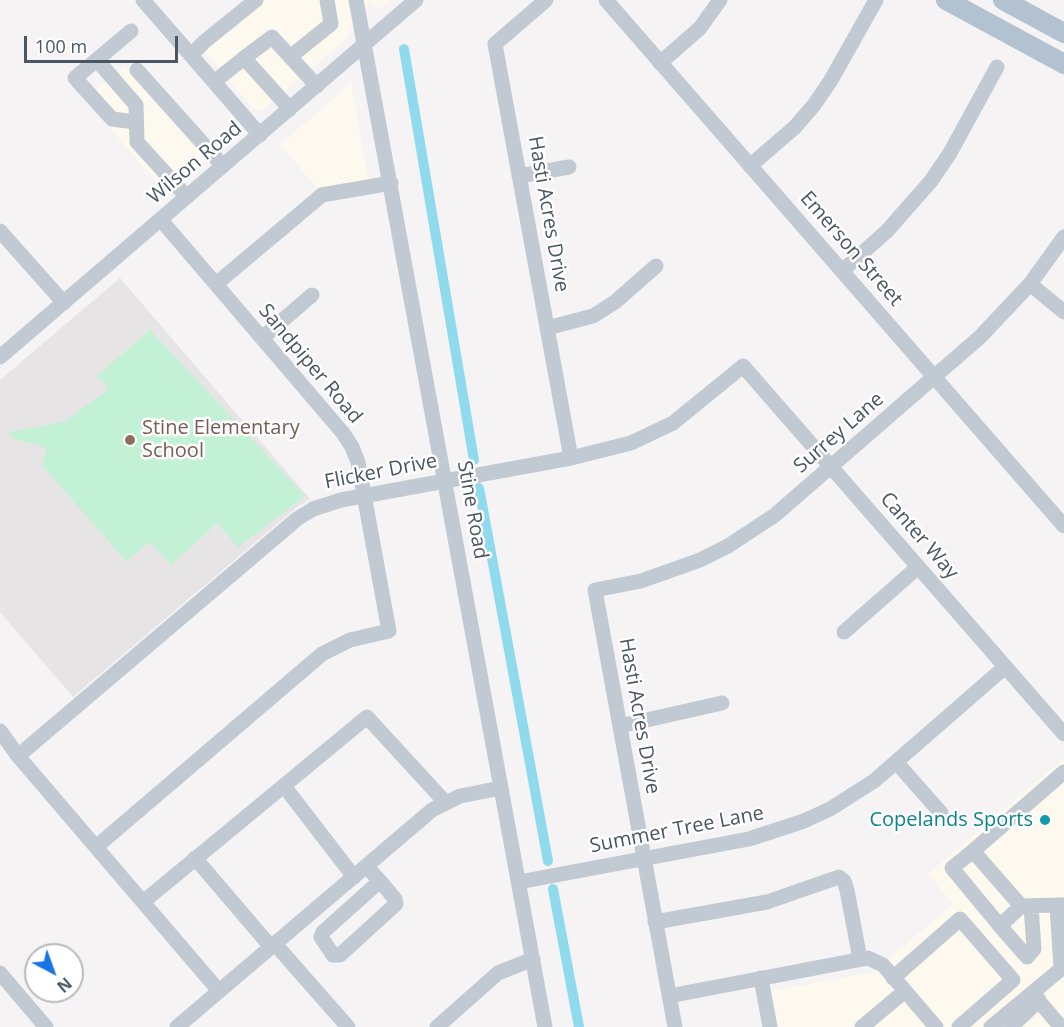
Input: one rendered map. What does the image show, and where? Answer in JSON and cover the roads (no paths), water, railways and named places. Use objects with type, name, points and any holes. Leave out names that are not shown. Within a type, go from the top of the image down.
[{"type":"main road","points":[[946,0],[1064,64]]},
{"type":"main road","points":[[1003,0],[1064,33]]},
{"type":"street","points":[[143,0],[260,135]]},
{"type":"street","points":[[191,55],[256,0]]},
{"type":"street","points":[[290,57],[331,24],[327,0]]},
{"type":"street","name":"Stine Road","points":[[357,0],[545,1027]]},
{"type":"street","name":"Wilson Road","points":[[0,357],[416,0]]},
{"type":"street","name":"Hasti Acres Drive","points":[[546,0],[495,44],[571,458]]},
{"type":"street","name":"Emerson Street","points":[[606,0],[1064,526]]},
{"type":"street","points":[[660,63],[700,28],[720,0]]},
{"type":"street","points":[[750,166],[795,127],[814,105],[831,80],[876,0]]},
{"type":"street","points":[[131,31],[75,78],[111,119],[135,122]]},
{"type":"street","points":[[214,82],[272,37],[316,86]]},
{"type":"street","points":[[244,58],[290,109]]},
{"type":"street","points":[[97,60],[136,105],[137,142],[187,197]]},
{"type":"street","points":[[842,271],[887,231],[932,181],[997,67]]},
{"type":"street","points":[[137,70],[223,166]]},
{"type":"street","points":[[519,176],[569,167]]},
{"type":"street","points":[[216,284],[322,195],[391,183]]},
{"type":"street","name":"Sandpiper Road","points":[[96,847],[322,654],[350,640],[389,631],[358,462],[343,433],[161,220]]},
{"type":"street","points":[[0,231],[64,303]]},
{"type":"street","name":"Surrey Lane","points":[[595,590],[671,572],[728,546],[775,515],[980,337],[1030,284],[1064,237]]},
{"type":"street","points":[[547,328],[593,316],[615,302],[656,266]]},
{"type":"street","points":[[1030,284],[1064,312]]},
{"type":"street","points":[[262,338],[312,295]]},
{"type":"street","name":"Flicker Drive","points":[[18,756],[297,519],[330,502],[608,450],[653,434],[693,409],[743,366]]},
{"type":"street","name":"Canter Way","points":[[743,366],[1064,734]]},
{"type":"street","points":[[844,632],[918,567]]},
{"type":"street","name":"Hasti Acres Drive","points":[[595,590],[675,1027]]},
{"type":"street","name":"Summer Tree Lane","points":[[519,882],[748,839],[804,821],[855,794],[896,762],[1005,668]]},
{"type":"street","points":[[620,726],[722,703]]},
{"type":"street","points":[[142,902],[368,717],[445,802]]},
{"type":"street","points":[[0,731],[18,756],[219,991]]},
{"type":"street","points":[[896,762],[941,813]]},
{"type":"street","points":[[973,851],[1026,906],[1034,949],[1027,957],[952,868],[1064,772]]},
{"type":"street","points":[[284,786],[354,877]]},
{"type":"street","points":[[177,1027],[445,802],[460,796],[501,788]]},
{"type":"street","points":[[195,858],[348,1027]]},
{"type":"street","points":[[366,866],[380,881],[395,899],[396,904],[340,955],[333,955],[321,937],[327,927],[380,881]]},
{"type":"street","points":[[655,922],[767,902],[838,877],[844,881],[847,890],[860,959]]},
{"type":"street","points":[[1000,926],[1026,906],[1061,905],[1063,970],[1036,996],[1011,1027]]},
{"type":"street","points":[[313,912],[327,927]]},
{"type":"street","points":[[893,978],[960,919],[1013,980],[959,1027]]},
{"type":"street","points":[[437,1027],[498,973],[533,959]]},
{"type":"street","points":[[669,996],[860,959],[872,959],[880,963],[936,1027]]},
{"type":"street","points":[[0,973],[46,1027]]},
{"type":"street","points":[[761,978],[770,1027]]},
{"type":"street","points":[[862,1027],[905,991]]},
{"type":"street","points":[[992,1027],[1036,996]]},
{"type":"street","points":[[1036,996],[1061,1027]]},
{"type":"waterway","points":[[404,49],[474,460]]},
{"type":"waterway","points":[[479,488],[548,861]]},
{"type":"waterway","points":[[553,889],[579,1027]]},
{"type":"place","name":"Stine Elementary School","points":[[130,440]]},
{"type":"place","name":"Copelands Sports","points":[[1045,820]]}]
